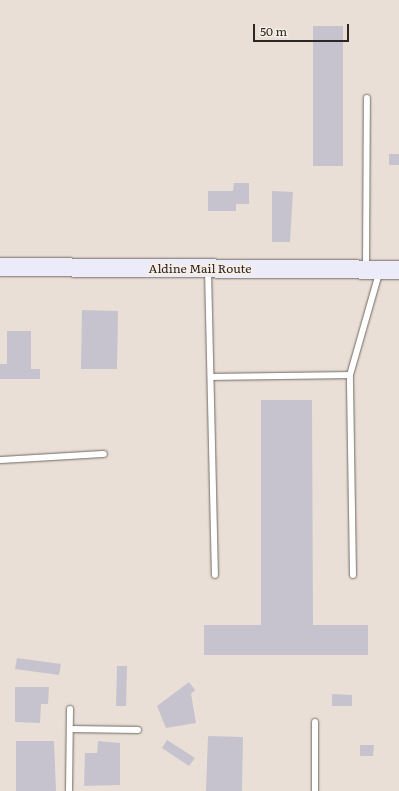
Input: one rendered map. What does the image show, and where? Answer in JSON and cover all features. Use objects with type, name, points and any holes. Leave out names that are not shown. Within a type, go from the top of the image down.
[{"type":"main road","name":"Aldine Mail Route","points":[[0,267],[399,270]]},
{"type":"lane","points":[[353,575],[350,375],[373,270],[367,98]]},
{"type":"lane","points":[[208,269],[215,575]]},
{"type":"lane","points":[[211,377],[350,375]]},
{"type":"lane","points":[[0,460],[104,454]]},
{"type":"lane","points":[[69,791],[70,709]]},
{"type":"lane","points":[[315,722],[315,791]]},
{"type":"lane","points":[[70,729],[138,730]]},
{"type":"building","points":[[313,26],[343,26],[343,166],[313,166]]},
{"type":"building","points":[[389,154],[399,154],[399,165],[389,165]]},
{"type":"building","points":[[234,183],[249,183],[249,204],[236,204],[236,211],[208,211],[208,191],[233,191]]},
{"type":"building","points":[[272,191],[293,192],[290,242],[272,242]]},
{"type":"building","points":[[82,310],[118,311],[117,369],[81,369]]},
{"type":"building","points":[[7,331],[31,331],[31,369],[40,369],[40,379],[0,379],[0,364],[7,364]]},
{"type":"building","points":[[261,400],[312,400],[313,625],[368,625],[368,655],[204,655],[204,625],[261,625]]},
{"type":"building","points":[[17,658],[61,664],[59,675],[15,669]]},
{"type":"building","points":[[117,666],[127,666],[126,706],[116,706]]},
{"type":"building","points":[[189,682],[195,690],[191,694],[196,723],[166,728],[157,706]]},
{"type":"building","points":[[15,687],[49,687],[48,704],[41,704],[40,723],[15,722]]},
{"type":"building","points":[[332,694],[352,695],[352,706],[332,706]]},
{"type":"building","points":[[208,736],[243,737],[242,791],[206,791]]},
{"type":"building","points":[[167,740],[195,758],[189,766],[162,748]]},
{"type":"building","points":[[16,741],[54,741],[56,791],[16,791]]},
{"type":"building","points":[[98,741],[120,743],[120,785],[84,786],[85,753],[97,753]]},
{"type":"building","points":[[360,745],[374,745],[373,756],[360,756]]}]
